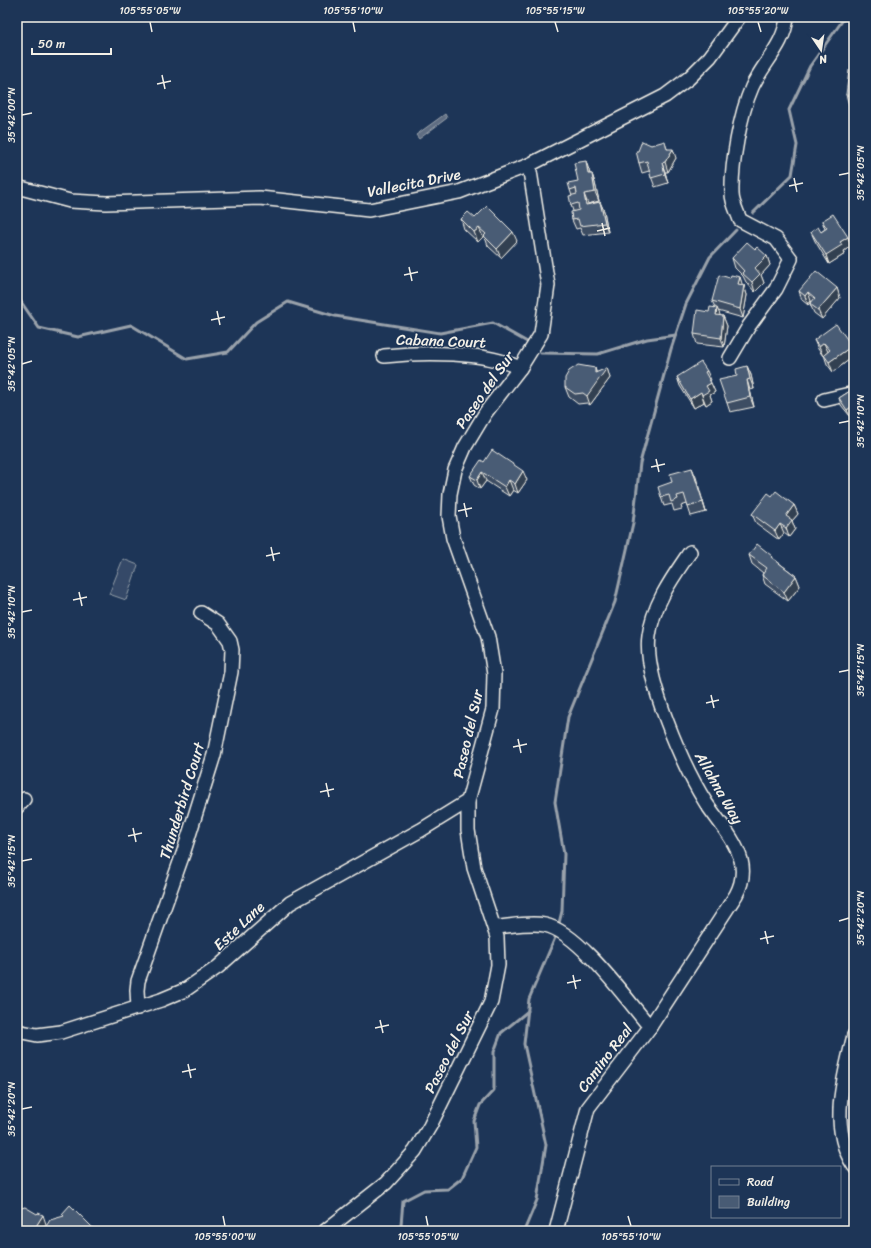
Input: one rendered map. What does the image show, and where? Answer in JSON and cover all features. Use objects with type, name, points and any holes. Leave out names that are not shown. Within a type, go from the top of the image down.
[{"type":"street","name":"Vallecita Drive","points":[[17,187],[77,202],[106,203],[260,198],[369,210],[459,192],[529,166],[665,96],[689,78],[710,57],[739,17]]},
{"type":"street","points":[[730,358],[749,326],[776,289],[791,259],[776,239],[740,220],[732,196],[734,162],[743,117],[752,87],[782,37],[787,17]]},
{"type":"street","name":"Paseo del Sur","points":[[325,1231],[394,1176],[425,1134],[491,1002],[497,978],[499,955],[496,928],[477,883],[468,830],[468,801],[493,709],[494,674],[488,637],[453,538],[450,516],[450,494],[455,470],[465,447],[486,412],[520,368],[541,334],[548,286],[529,166]]},
{"type":"street","name":"Cabana Court","points":[[384,356],[412,354],[470,356],[498,360],[520,368]]},
{"type":"street","points":[[824,400],[854,392]]},
{"type":"street","name":"Allahna Way","points":[[650,1027],[736,895],[742,877],[742,867],[739,853],[694,782],[680,752],[660,700],[648,655],[649,634],[656,610],[667,586],[690,552]]},
{"type":"street","name":"Thunderbird Court","points":[[138,1008],[138,981],[179,865],[214,754],[231,672],[232,650],[230,640],[218,624],[201,613]]},
{"type":"street","name":"Este Lane","points":[[17,1031],[37,1035],[49,1034],[138,1008],[172,996],[196,983],[229,957],[290,903],[421,830],[468,801]]},
{"type":"street","name":"Camino Real","points":[[496,928],[534,924],[545,925],[558,930],[581,948],[598,965],[650,1027],[588,1108],[556,1231]]},
{"type":"street","points":[[854,1035],[843,1084],[839,1114],[842,1141],[854,1166]]},
{"type":"shaded area","points":[[445,114],[447,118],[419,139],[416,135]]},
{"type":"shaded area","points":[[123,559],[138,565],[126,600],[109,594]]},
{"type":"building","points":[[849,70],[854,70],[854,96],[846,95]]},
{"type":"building","points":[[642,141],[651,145],[665,141],[667,149],[673,149],[665,162],[662,163],[665,174],[651,178],[647,161],[639,163],[636,151],[638,151]]},
{"type":"building","points":[[586,161],[588,174],[592,174],[595,192],[584,194],[586,205],[600,202],[605,223],[580,226],[578,219],[572,220],[571,212],[579,210],[578,203],[571,205],[569,196],[577,194],[576,188],[570,190],[568,183],[578,181],[574,163]]},
{"type":"building","points":[[487,206],[513,232],[497,249],[484,236],[486,234],[479,228],[474,232],[461,219],[468,212],[475,218]]},
{"type":"building","points":[[833,214],[848,237],[840,242],[842,245],[826,255],[811,232],[818,227],[821,232],[827,228],[822,221]]},
{"type":"building","points":[[747,242],[755,249],[757,247],[767,256],[755,268],[760,274],[752,282],[742,273],[744,271],[732,258]]},
{"type":"building","points":[[816,271],[837,288],[818,310],[810,304],[815,298],[808,292],[805,296],[799,291]]},
{"type":"building","points":[[719,275],[730,278],[731,275],[740,277],[738,284],[744,285],[740,309],[712,301]]},
{"type":"building","points":[[710,307],[717,308],[716,315],[723,316],[721,338],[694,334],[697,310],[709,312]]},
{"type":"building","points":[[836,324],[852,346],[829,362],[824,355],[830,350],[824,343],[819,347],[814,340]]},
{"type":"building","points":[[701,362],[707,371],[705,372],[711,383],[706,386],[709,391],[702,395],[701,392],[690,399],[677,377]]},
{"type":"building","points":[[578,365],[595,368],[595,373],[607,368],[587,396],[583,393],[575,394],[565,387],[565,378],[569,371]]},
{"type":"building","points":[[747,366],[750,379],[747,380],[750,397],[727,403],[719,380],[737,376],[736,369]]},
{"type":"building","points":[[850,391],[854,396],[854,405],[847,410],[839,398]]},
{"type":"building","points":[[492,450],[523,471],[515,484],[509,480],[505,487],[482,472],[477,480],[470,476],[481,460],[484,462]]},
{"type":"building","points":[[692,468],[703,502],[688,507],[684,494],[677,496],[678,499],[671,502],[669,495],[661,497],[658,487],[672,482],[670,474]]},
{"type":"building","points":[[776,491],[794,505],[786,516],[792,520],[786,528],[780,524],[775,531],[752,514],[768,493],[772,496]]},
{"type":"building","points":[[757,544],[796,576],[784,592],[762,575],[767,568],[749,555]]},
{"type":"building","points":[[70,1205],[96,1231],[45,1231],[45,1228],[50,1220],[64,1216],[62,1214]]},
{"type":"building","points":[[25,1207],[37,1214],[43,1215],[33,1231],[17,1231],[17,1209]]},
{"type":"waterway","points":[[753,213],[792,175],[797,145],[789,110],[810,66],[845,17]]},
{"type":"waterway","points":[[558,927],[562,911],[564,854],[555,802],[568,717],[615,602],[633,523],[640,463],[671,349],[686,304],[710,257],[736,230]]},
{"type":"waterway","points":[[17,296],[39,328],[78,337],[131,325],[187,359],[228,352],[256,322],[288,302],[335,316],[440,333],[493,323],[529,343]]},
{"type":"waterway","points":[[541,353],[598,354],[647,339],[676,335]]},
{"type":"waterway","points":[[524,1231],[537,1200],[546,1145],[524,1044],[529,999],[557,933]]},
{"type":"waterway","points":[[404,1231],[401,1225],[403,1201],[424,1190],[448,1189],[462,1178],[476,1147],[474,1121],[480,1105],[494,1090],[494,1052],[501,1033],[528,1011]]}]
